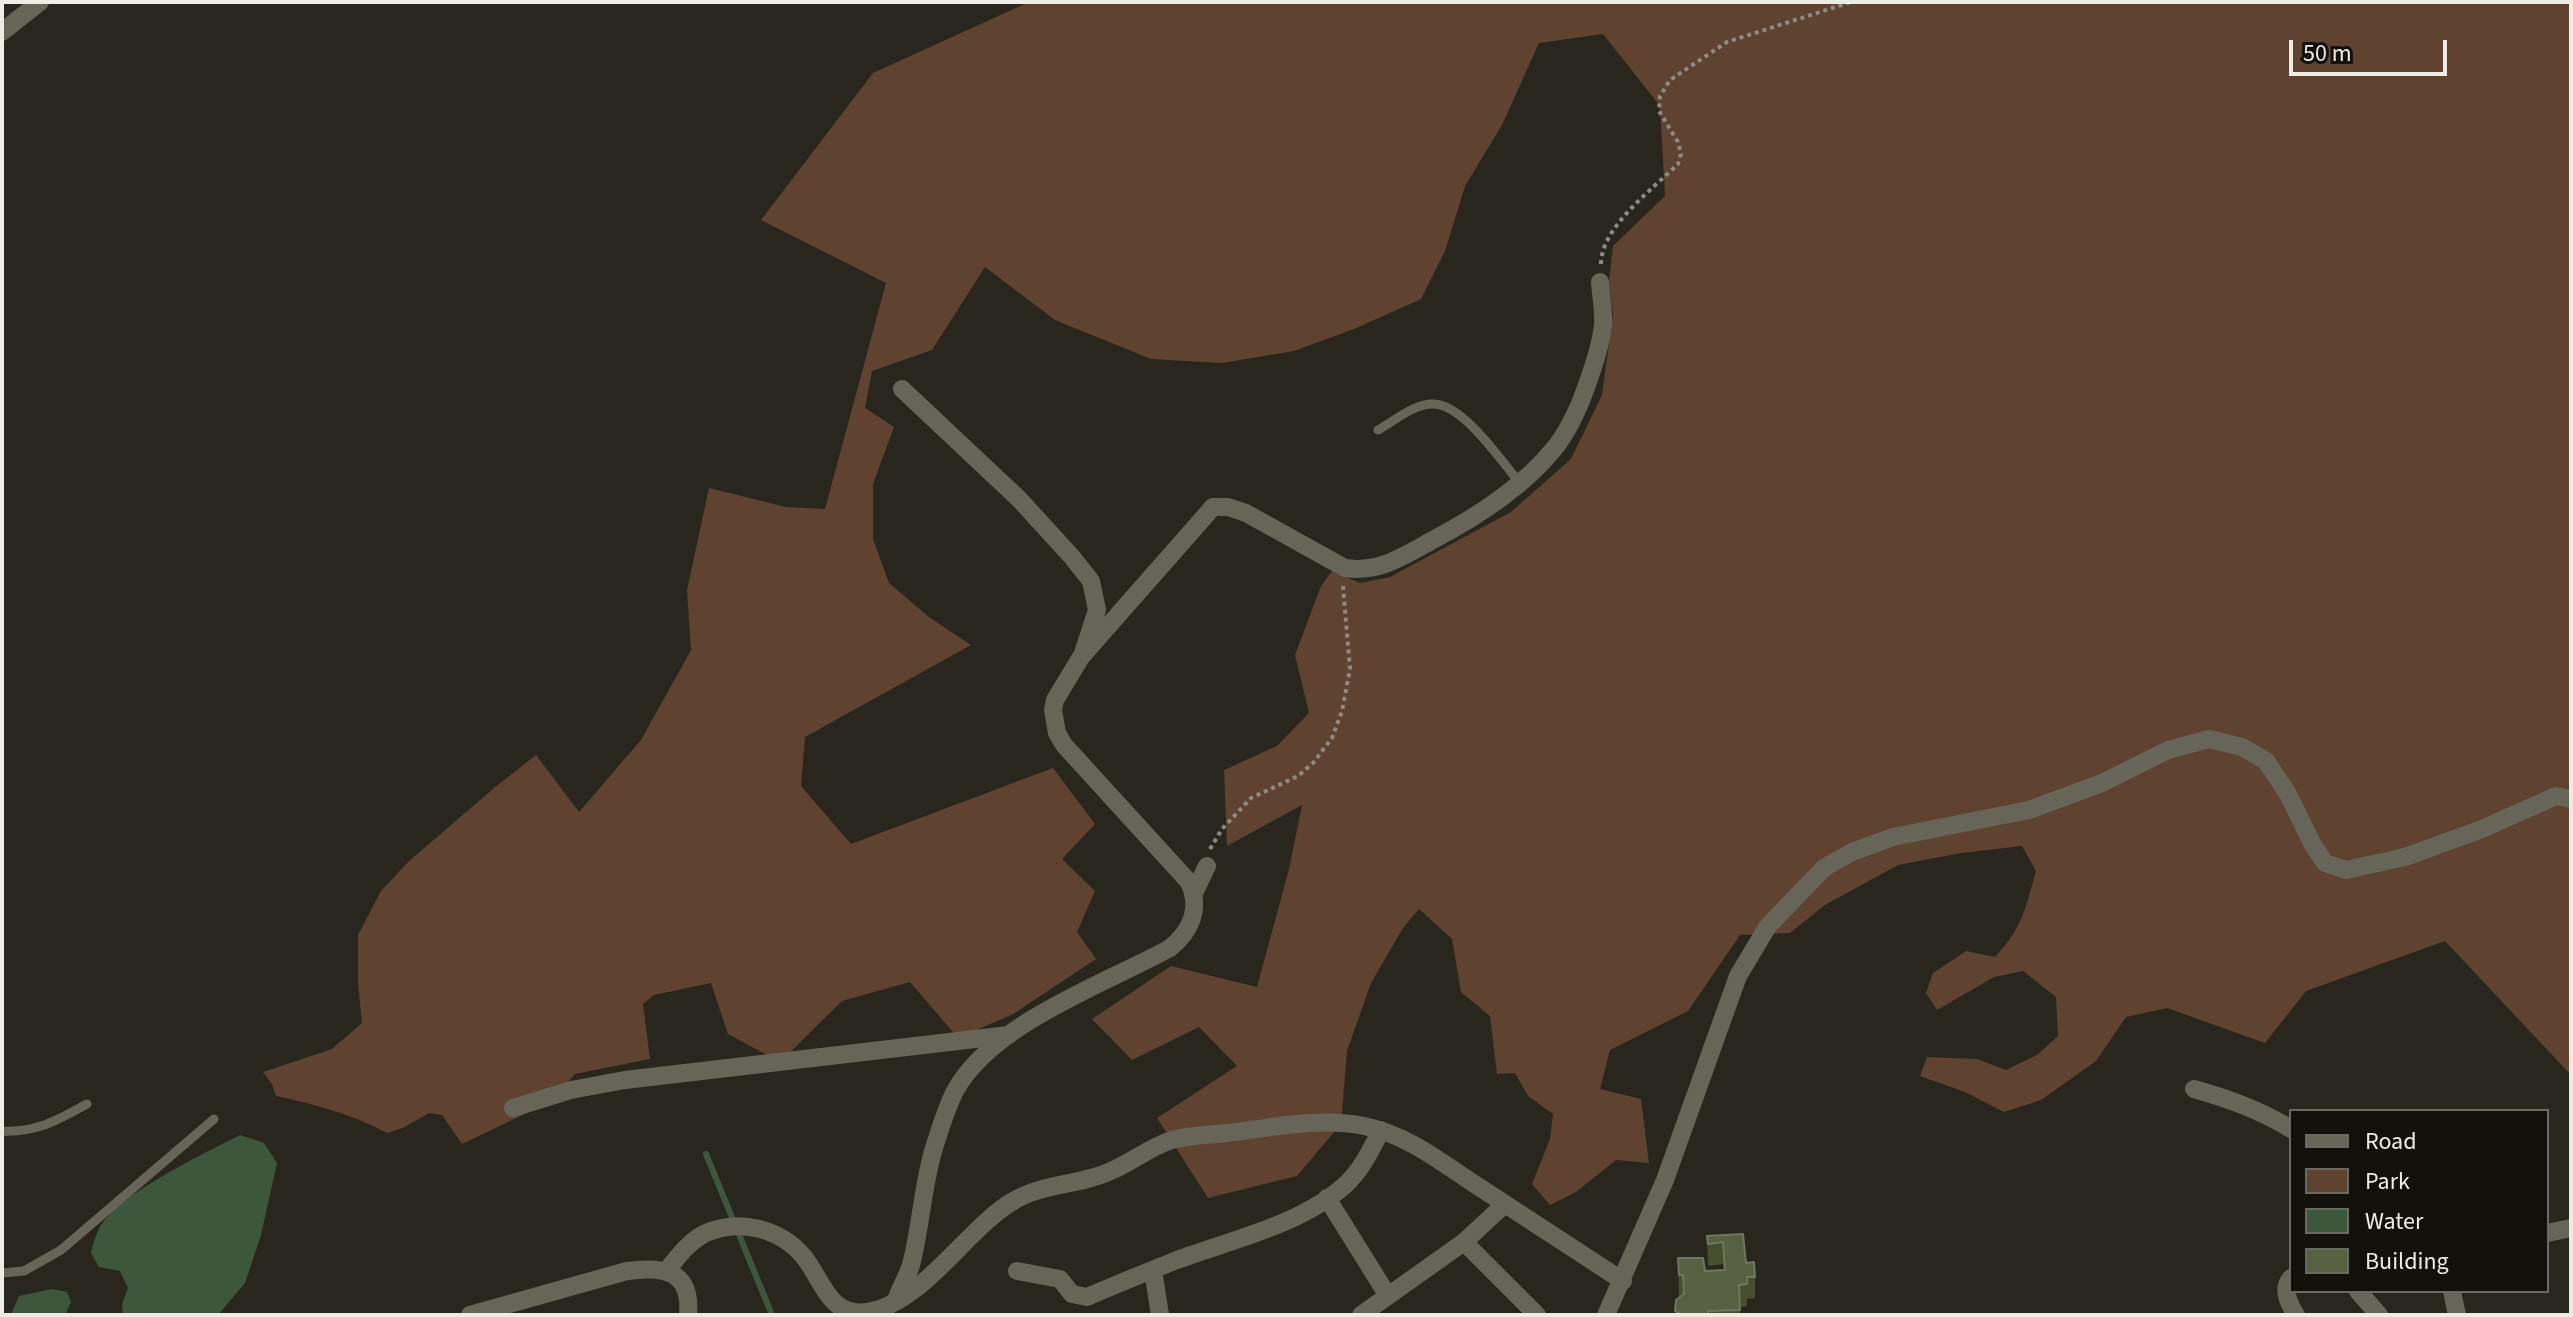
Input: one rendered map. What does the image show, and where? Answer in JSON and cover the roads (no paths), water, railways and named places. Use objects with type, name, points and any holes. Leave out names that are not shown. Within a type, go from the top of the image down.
[{"type":"street","points":[[2,32],[40,2]]},
{"type":"street","points":[[896,1301],[910,1270],[933,1152],[957,1089],[980,1061],[1009,1035],[1057,1005],[1170,948],[1181,939],[1194,914],[1196,904],[1189,882],[1074,757],[1057,733],[1055,700],[1081,657],[1213,507],[1228,507],[1246,513],[1345,568],[1363,571],[1407,554],[1472,520],[1520,483],[1554,450],[1582,401],[1603,324],[1600,282]]},
{"type":"street","points":[[902,389],[1019,499],[1091,581],[1097,610],[1081,657]]},
{"type":"street","points":[[1606,1315],[1665,1180],[1738,976],[1768,926],[1824,868],[1852,852],[1893,837],[2029,810],[2102,783],[2168,750],[2209,739],[2242,747],[2266,761],[2288,794],[2325,863],[2346,870],[2405,857],[2482,829],[2556,796],[2571,799]]},
{"type":"street","points":[[1194,893],[1207,866]]},
{"type":"street","points":[[513,1108],[571,1090],[625,1080],[1009,1035]]},
{"type":"street","points":[[2194,1089],[2232,1100],[2289,1128]]},
{"type":"street","points":[[667,1270],[686,1247],[705,1234],[727,1227],[750,1226],[787,1240],[804,1258],[837,1306],[849,1312],[867,1312],[896,1301],[935,1272],[1016,1199],[1085,1181],[1174,1140],[1321,1122],[1363,1125],[1409,1142],[1623,1281]]},
{"type":"street","points":[[1017,1271],[1060,1279],[1072,1294],[1087,1297],[1271,1227],[1344,1186],[1366,1161],[1381,1130]]},
{"type":"street","points":[[1327,1198],[1388,1296]]},
{"type":"street","points":[[1361,1315],[1464,1242],[1505,1204]]},
{"type":"street","points":[[2549,1233],[2571,1228]]},
{"type":"street","points":[[1464,1242],[1537,1315]]},
{"type":"street","points":[[470,1315],[627,1271],[649,1268],[667,1270],[684,1285],[688,1315]]},
{"type":"street","points":[[1153,1270],[1160,1315]]},
{"type":"street","points":[[2289,1280],[2286,1293],[2296,1315]]},
{"type":"street","points":[[2360,1293],[2379,1315]]},
{"type":"street","points":[[2452,1293],[2457,1315]]},
{"type":"lane","points":[[1378,430],[1414,408],[1433,404],[1452,409],[1473,428],[1520,483]]},
{"type":"lane","points":[[2,1131],[24,1133],[48,1125],[87,1104]]},
{"type":"lane","points":[[2,1273],[24,1271],[61,1250],[214,1119]]},
{"type":"water","points":[[240,1135],[264,1143],[277,1163],[261,1235],[245,1283],[218,1315],[123,1315],[122,1304],[128,1288],[120,1271],[99,1267],[91,1253],[99,1229],[123,1202],[142,1189]]},
{"type":"water","points":[[52,1289],[67,1292],[71,1302],[65,1315],[11,1315],[19,1296]]},
{"type":"waterway","points":[[706,1154],[772,1315]]}]
